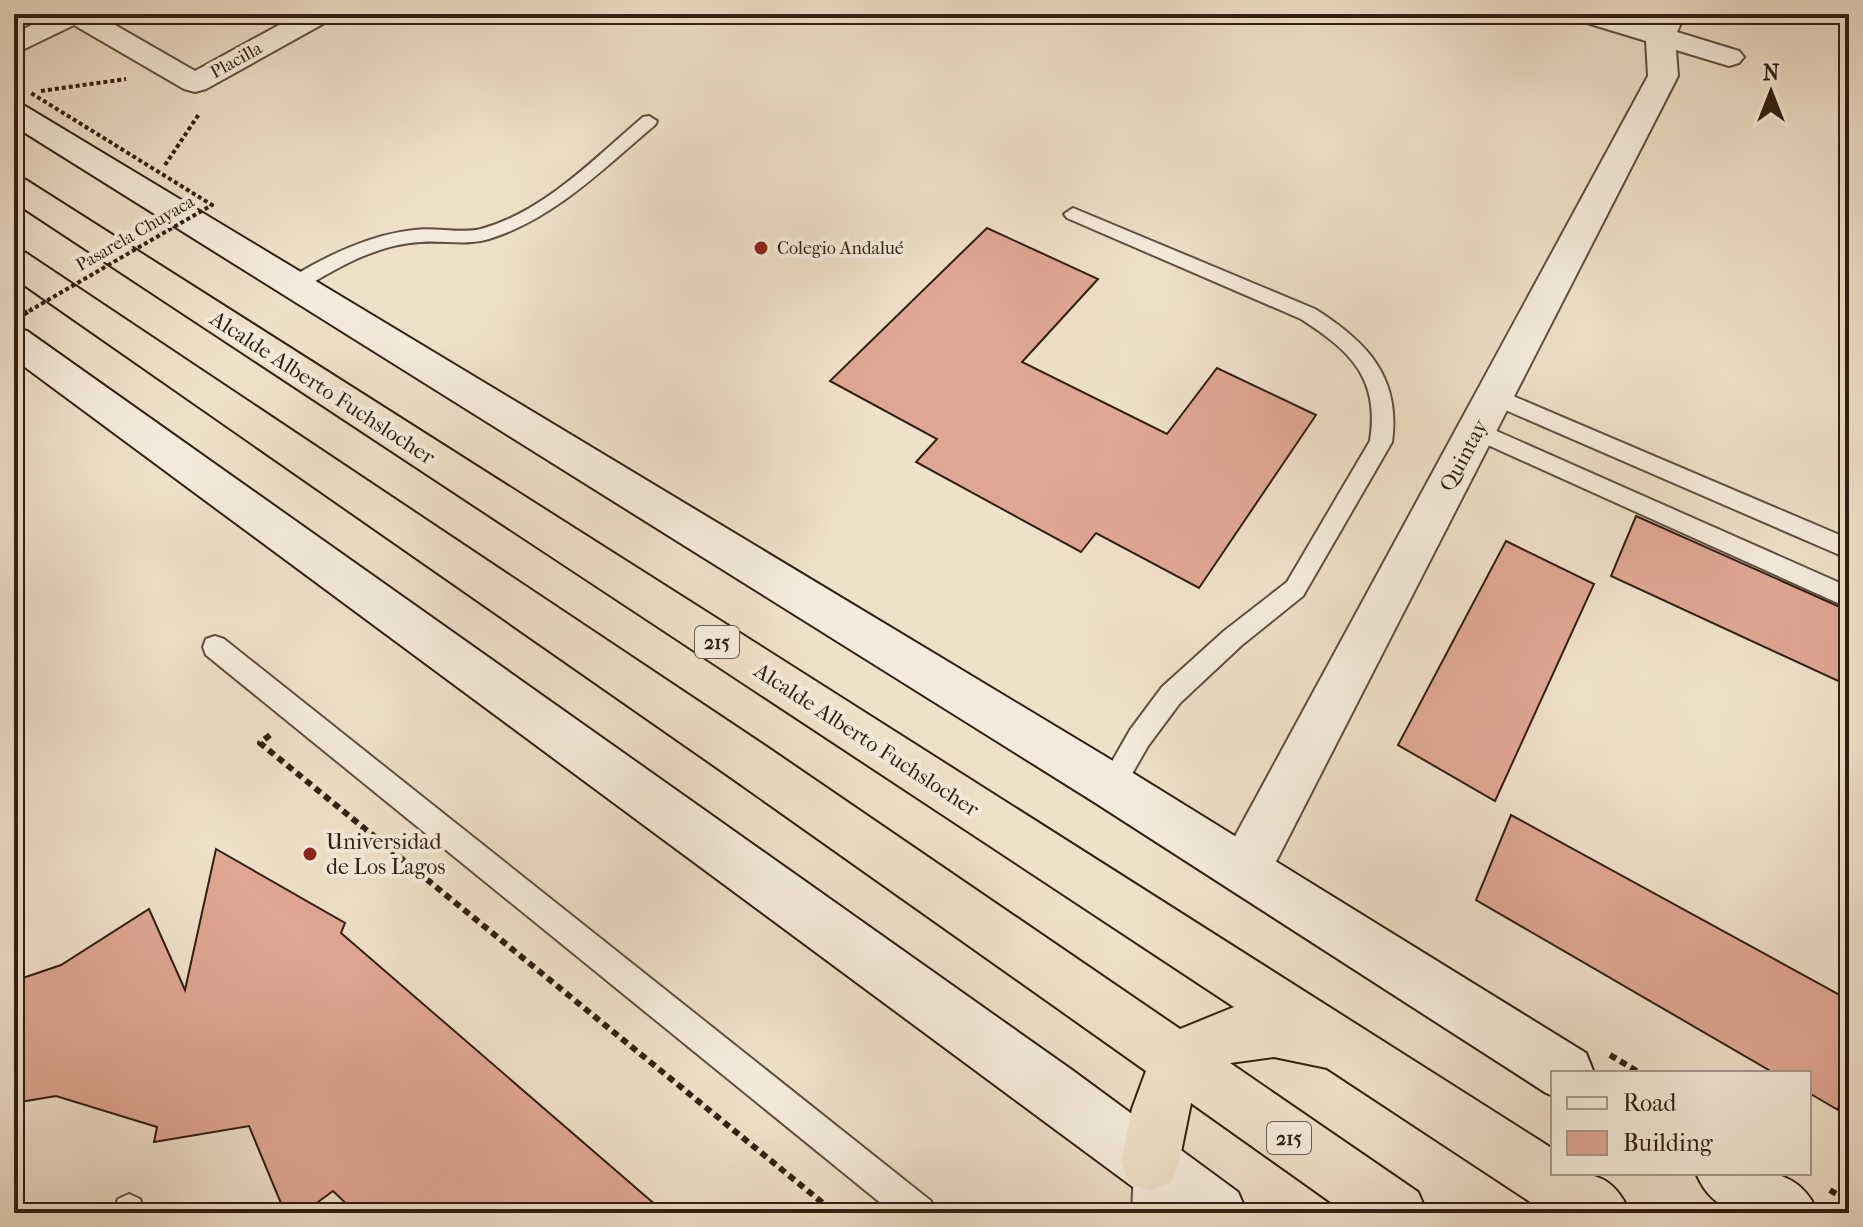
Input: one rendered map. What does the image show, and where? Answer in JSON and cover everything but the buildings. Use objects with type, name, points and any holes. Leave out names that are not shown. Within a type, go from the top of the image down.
[{"type":"highway","name":"Alcalde Alberto Fuchslocher","points":[[14,187],[1600,1213]]},
{"type":"highway","name":"215","points":[[14,261],[750,763],[1397,1213]]},
{"type":"highway","points":[[1149,1188],[1161,1109],[1181,1063],[1214,1040],[1275,1030],[1348,1048]]},
{"type":"street","points":[[14,45],[75,14],[185,78]]},
{"type":"street","name":"Placilla","points":[[185,78],[223,67],[320,14]]},
{"type":"street","points":[[1587,14],[1666,25],[1729,57]]},
{"type":"street","name":"Quintay","points":[[1245,869],[1663,76],[1666,25]]},
{"type":"street","points":[[23,97],[149,194],[1245,869],[1563,1071]]},
{"type":"street","points":[[14,340],[1149,1188],[1217,1213]]},
{"type":"street","points":[[1728,1175],[1788,1213]]},
{"type":"lane","points":[[295,284],[338,260],[388,242],[415,236],[484,234],[509,223],[581,179],[649,121]]},
{"type":"lane","points":[[1073,214],[1308,314],[1330,327],[1349,342],[1373,372],[1385,405],[1381,442],[1295,589],[1233,638],[1171,695],[1139,738],[1111,786]]},
{"type":"lane","points":[[1494,396],[1849,549]]},
{"type":"lane","points":[[1476,430],[1849,598]]},
{"type":"lane","points":[[215,647],[919,1213]]},
{"type":"path","points":[[149,194],[225,75],[223,67]]},
{"type":"path","points":[[23,97],[185,78]]},
{"type":"path","name":"Pasarela Chuyaca","points":[[14,320],[212,205],[23,97]]},
{"type":"path","points":[[296,713],[260,743],[835,1213]]},
{"type":"path","points":[[816,1213],[822,1203]]},
{"type":"place","name":"Colegio Andalué","points":[[761,248]]},
{"type":"place","name":"Universidad de Los Lagos","points":[[310,854]]}]
